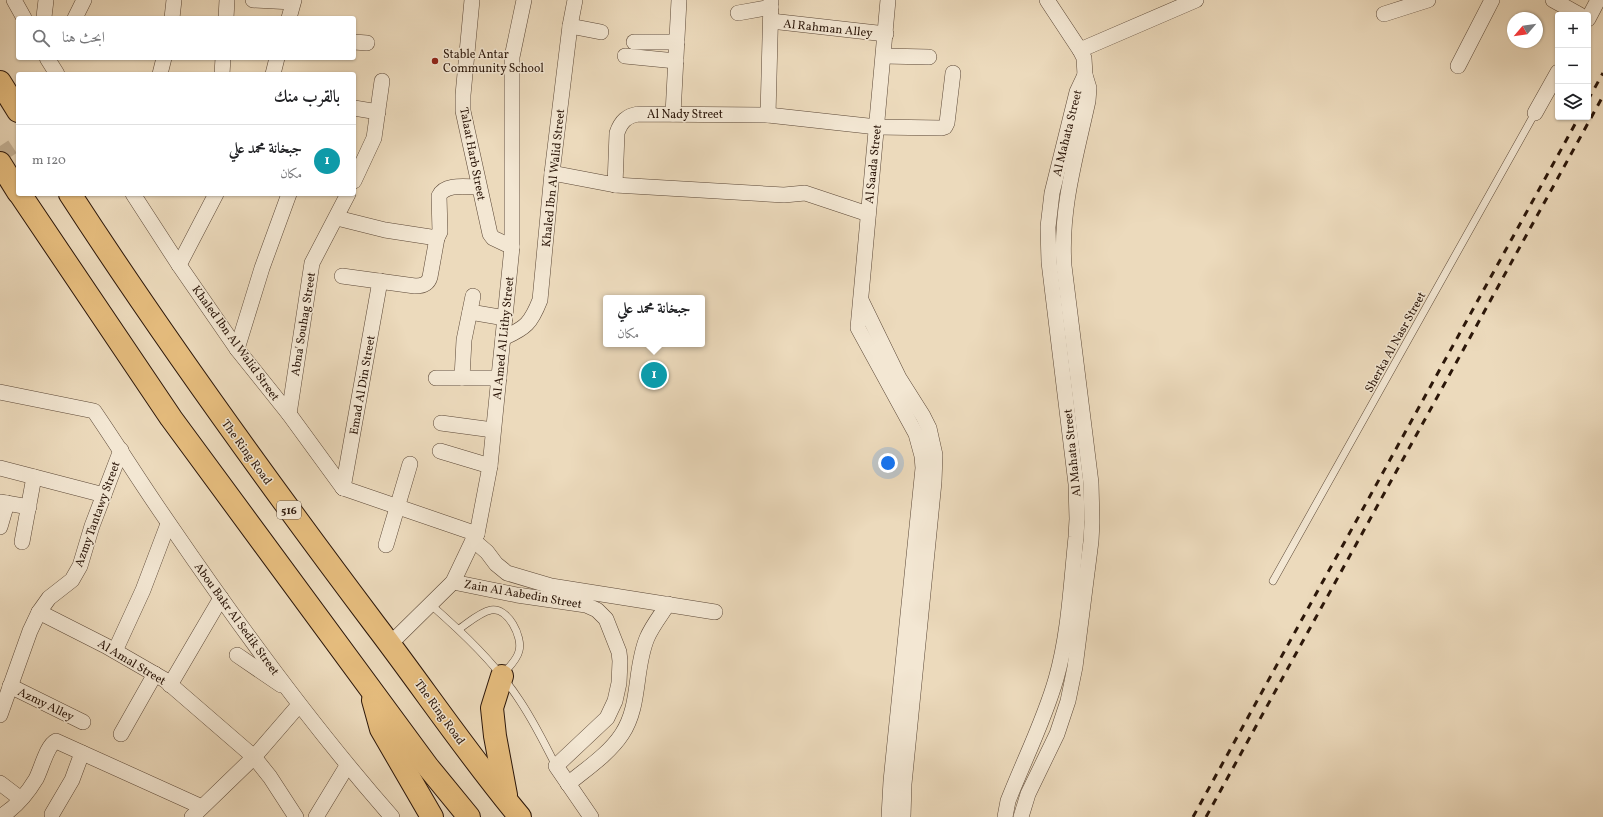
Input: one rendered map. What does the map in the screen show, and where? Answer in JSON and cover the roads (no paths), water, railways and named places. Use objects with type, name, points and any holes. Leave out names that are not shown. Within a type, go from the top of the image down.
[{"type":"highway","points":[[0,82],[16,109]]},
{"type":"highway","points":[[0,163],[16,189]]},
{"type":"highway","points":[[21,196],[171,418],[428,767],[469,817]]},
{"type":"highway","name":"The Ring Road","points":[[71,196],[118,269],[262,473],[514,810]]},
{"type":"highway","points":[[502,676],[492,708],[499,763],[514,810]]},
{"type":"highway","points":[[369,686],[381,729],[432,817]]},
{"type":"street","points":[[14,0],[23,16]]},
{"type":"street","points":[[44,16],[46,0]]},
{"type":"street","points":[[68,16],[72,0]]},
{"type":"street","points":[[76,16],[84,0]]},
{"type":"street","points":[[172,16],[174,0]]},
{"type":"street","points":[[226,16],[227,0]]},
{"type":"street","points":[[253,0],[293,1],[289,16]]},
{"type":"street","name":"Talaat Harb Street","points":[[472,0],[463,95],[463,111],[490,234],[493,238],[512,247]]},
{"type":"street","name":"Al Amed Al Lithy Street","points":[[390,644],[454,582],[475,537],[490,466],[512,247],[512,57],[524,0]]},
{"type":"street","name":"Khaled Ibn Al Walid Street","points":[[503,338],[520,331],[533,317],[540,300],[552,173],[570,26],[575,0]]},
{"type":"street","points":[[673,114],[679,0]]},
{"type":"street","name":"Al Saada Street","points":[[888,0],[858,328],[894,381]]},
{"type":"street","points":[[1046,0],[1080,50],[1084,62],[1085,75]]},
{"type":"street","points":[[1080,50],[1196,0]]},
{"type":"street","points":[[1384,14],[1428,0]]},
{"type":"street","points":[[1458,66],[1492,0]]},
{"type":"street","points":[[1553,0],[1575,12]]},
{"type":"street","points":[[1591,13],[1598,0]]},
{"type":"street","points":[[768,115],[771,9]]},
{"type":"street","name":"Al Rahman Alley","points":[[738,13],[771,9],[886,34]]},
{"type":"street","points":[[570,26],[601,32]]},
{"type":"street","points":[[634,42],[677,42]]},
{"type":"street","points":[[625,56],[676,61]]},
{"type":"street","points":[[884,56],[929,57]]},
{"type":"street","points":[[160,72],[164,60]]},
{"type":"street","points":[[222,72],[223,60]]},
{"type":"street","points":[[274,72],[276,60]]},
{"type":"street","name":"Al Nady Street","points":[[615,185],[617,133],[619,126],[624,120],[631,116],[638,114],[768,115],[877,127],[942,128],[945,127],[947,123],[953,73]]},
{"type":"street","name":"Al Mahata Street","points":[[1005,817],[1008,801],[1046,710],[1058,672],[1064,644],[1076,537],[1076,484],[1049,262],[1048,227],[1052,193],[1077,92],[1085,75]]},
{"type":"street","name":"Al Mahata Street","points":[[1021,817],[1028,794],[1057,734],[1068,701],[1075,667],[1091,541],[1091,483],[1064,266],[1063,232],[1066,199],[1089,95],[1085,75]]},
{"type":"street","points":[[1535,113],[1555,77]]},
{"type":"street","points":[[356,177],[374,138],[382,81]]},
{"type":"street","points":[[356,108],[378,112]]},
{"type":"street","points":[[552,173],[615,185],[784,195],[805,193],[868,214]]},
{"type":"street","points":[[342,276],[415,286],[422,286],[429,282],[437,238],[440,232],[439,196],[441,192],[450,188],[479,187]]},
{"type":"street","name":"Khaled Ibn Al Walid Street","points":[[134,196],[179,265],[238,349],[289,414],[343,488]]},
{"type":"street","points":[[179,265],[214,196]]},
{"type":"street","points":[[238,349],[262,268],[288,196]]},
{"type":"street","name":"Abna' Souhag Street","points":[[289,414],[312,263],[337,218],[347,196]]},
{"type":"street","points":[[337,218],[385,230],[437,238]]},
{"type":"street","name":"Emad Al Din Street","points":[[343,488],[380,282]]},
{"type":"street","points":[[462,378],[464,340],[473,296]]},
{"type":"street","points":[[860,298],[916,434],[922,456],[923,468],[891,780],[889,817]]},
{"type":"street","points":[[470,312],[505,318]]},
{"type":"street","points":[[436,378],[499,378]]},
{"type":"street","points":[[894,381],[923,416],[929,428],[933,441],[936,468],[904,784],[903,817]]},
{"type":"street","name":"Abou Bakr Al Sedik Street","points":[[0,392],[94,412],[121,450],[168,524],[221,598],[347,766],[392,817]]},
{"type":"street","points":[[441,423],[494,430]]},
{"type":"street","name":"Azmy Tantawy Street","points":[[0,715],[30,631],[39,612],[49,598],[72,580],[80,566],[121,450]]},
{"type":"street","points":[[440,450],[490,466]]},
{"type":"street","points":[[386,545],[410,464]]},
{"type":"street","points":[[0,468],[104,495]]},
{"type":"street","points":[[22,542],[28,507],[37,478]]},
{"type":"street","name":"Zain Al Aabedin Street","points":[[343,488],[398,507],[475,537],[496,564],[507,573],[551,586],[715,612]]},
{"type":"street","points":[[0,527],[3,503],[28,507]]},
{"type":"street","points":[[115,651],[143,590],[168,524]]},
{"type":"street","name":"Zain Al Aabedin Street","points":[[454,582],[517,595],[586,605],[597,610],[606,619],[620,661],[620,684],[615,701],[607,718],[556,766]]},
{"type":"street","points":[[170,685],[221,598]]},
{"type":"street","points":[[568,784],[609,749],[622,734],[636,698],[640,663],[647,638],[668,604]]},
{"type":"street","name":"Al Amal Street","points":[[39,612],[115,651],[170,685],[254,757],[270,776],[296,817]]},
{"type":"street","points":[[237,655],[277,683],[286,686]]},
{"type":"street","points":[[620,661],[640,663]]},
{"type":"street","points":[[121,734],[154,674]]},
{"type":"street","name":"Azmy Alley","points":[[10,686],[83,722]]},
{"type":"street","points":[[0,783],[12,811],[36,779],[53,742],[56,741],[197,812],[254,757],[299,704]]},
{"type":"street","points":[[52,814],[72,780],[82,753]]},
{"type":"street","points":[[316,817],[347,766]]},
{"type":"street","points":[[556,766],[590,817]]},
{"type":"lane","name":"Sherka Al Nasr Street","points":[[1273,581],[1535,113]]},
{"type":"lane","points":[[430,604],[459,629],[502,676],[520,701],[556,766]]},
{"type":"lane","points":[[459,629],[490,610],[498,610],[505,614],[519,636],[521,643],[519,652],[514,661],[502,676]]},
{"type":"tunnel","points":[[0,155],[16,144]]},
{"type":"railway","points":[[1591,95],[1603,73]]},
{"type":"railway","points":[[1206,817],[1603,96]]},
{"type":"railway","points":[[1193,817],[1577,120]]},
{"type":"place","name":"Stable Antar Community School","points":[[435,61]]},
{"type":"place","name":"جبخانة محمد علي","points":[[654,375]]}]
